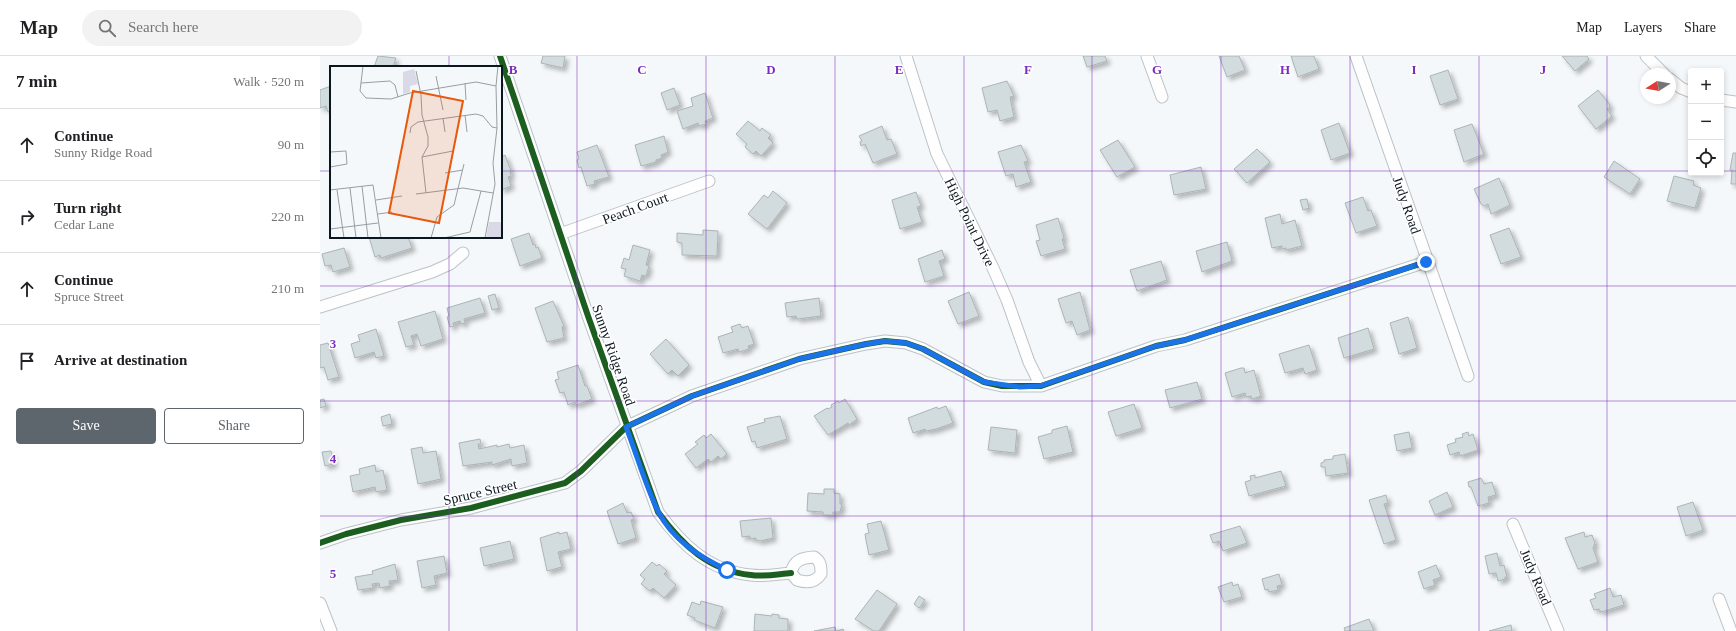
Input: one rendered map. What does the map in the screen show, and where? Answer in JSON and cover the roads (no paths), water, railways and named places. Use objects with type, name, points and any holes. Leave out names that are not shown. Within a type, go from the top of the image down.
[{"type":"street","name":"Sunny Ridge Road","points":[[500,56],[626,427],[658,512],[675,535],[690,549],[708,561],[727,570],[752,576],[791,573]]},
{"type":"street","name":"High Point Drive","points":[[906,56],[937,154],[993,268],[1007,300],[1029,362],[1040,386]]},
{"type":"street","points":[[1147,56],[1162,97]]},
{"type":"street","name":"Judy Road","points":[[1356,56],[1426,262],[1468,376]]},
{"type":"street","points":[[1646,56],[1658,68]]},
{"type":"street","points":[[1676,84],[1688,91]]},
{"type":"street","points":[[1724,100],[1736,102]]},
{"type":"street","name":"Peach Court","points":[[560,234],[709,181]]},
{"type":"street","points":[[320,307],[432,272],[450,264],[463,252]]},
{"type":"street","points":[[1040,386],[1156,346],[1185,340],[1426,262]]},
{"type":"street","name":"Spruce Street","points":[[320,543],[346,534],[401,520],[471,508],[564,483],[581,471],[626,427],[692,396],[799,359],[866,344],[885,341],[906,343],[923,349],[984,382],[1002,386],[1040,386]]},
{"type":"street","name":"Judy Road","points":[[1513,524],[1558,631]]},
{"type":"street","points":[[1719,599],[1731,631]]},
{"type":"street","points":[[320,603],[331,631]]}]
